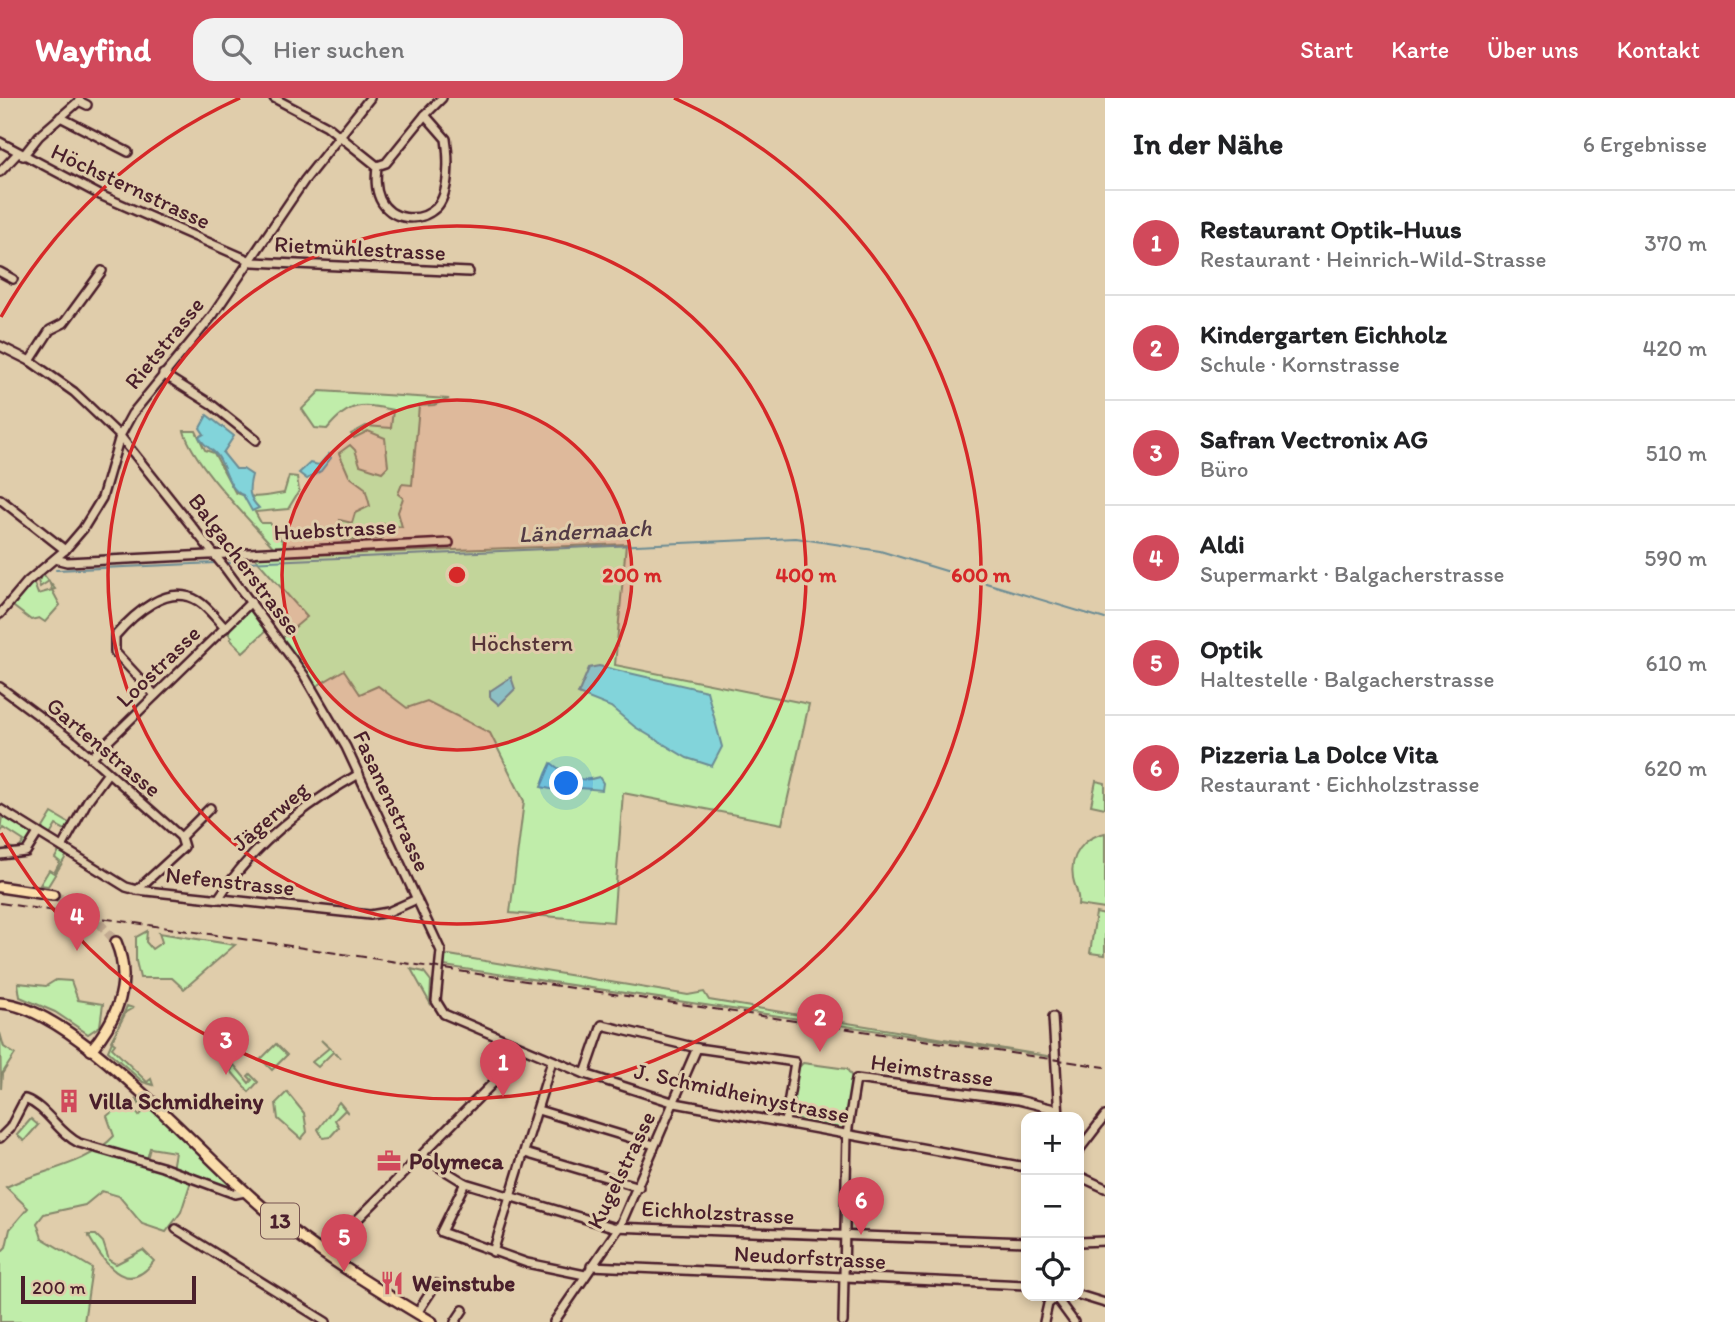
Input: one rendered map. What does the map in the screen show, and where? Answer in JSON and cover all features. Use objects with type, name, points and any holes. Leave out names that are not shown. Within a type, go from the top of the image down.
[{"type":"main road","points":[[0,887],[53,895]]},
{"type":"main road","points":[[91,1050],[111,1023],[121,998],[123,963],[116,942]]},
{"type":"main road","name":"13","points":[[0,1003],[22,1007],[50,1018],[91,1050],[245,1192],[324,1253],[432,1322]]},
{"type":"street","points":[[274,98],[310,115],[377,166]]},
{"type":"street","name":"Rietstrasse","points":[[0,614],[27,582],[65,550],[83,529],[102,498],[120,436],[132,414],[213,315],[304,181],[370,98]]},
{"type":"street","points":[[377,166],[386,163],[442,98]]},
{"type":"street","points":[[0,172],[79,101],[87,105]]},
{"type":"street","points":[[377,166],[377,191],[382,203],[392,213],[416,218],[436,208],[444,194],[448,148],[443,132],[425,115]]},
{"type":"street","points":[[60,117],[128,152]]},
{"type":"street","name":"Höchsternstrasse","points":[[0,142],[20,155],[122,206],[249,261]]},
{"type":"street","name":"Rietmühlestrasse","points":[[249,261],[469,272]]},
{"type":"street","points":[[30,361],[50,330],[64,323],[102,271]]},
{"type":"street","points":[[0,272],[13,279]]},
{"type":"street","name":"Balgacherstrasse","points":[[0,346],[30,361],[84,400],[120,436],[251,602],[304,675],[332,720]]},
{"type":"street","points":[[163,374],[211,404],[256,440]]},
{"type":"street","points":[[0,499],[65,550]]},
{"type":"street","name":"Huebstrasse","points":[[55,559],[67,562],[450,543]]},
{"type":"street","points":[[155,695],[115,652],[115,636],[121,628],[149,604],[178,596],[200,601],[225,628]]},
{"type":"street","name":"Loostrasse","points":[[91,758],[251,602]]},
{"type":"street","name":"Gartenstrasse","points":[[0,687],[91,758],[181,837]]},
{"type":"street","name":"Fasanenstrasse","points":[[332,720],[417,899]]},
{"type":"street","points":[[62,847],[88,800],[108,773]]},
{"type":"street","name":"Jägerweg","points":[[218,899],[258,848],[326,793],[359,774]]},
{"type":"street","points":[[137,890],[184,847],[181,837],[210,808]]},
{"type":"street","name":"Nefenstrasse","points":[[0,809],[126,887],[137,890],[370,915],[388,912],[417,899]]},
{"type":"street","points":[[0,855],[26,852],[38,833]]},
{"type":"street","name":"J. Schmidheinystrasse","points":[[417,899],[441,951],[436,1001],[440,1011],[518,1048],[585,1074],[675,1103],[1021,1166]]},
{"type":"street","points":[[1053,1017],[1058,1112]]},
{"type":"street","points":[[585,1074],[602,1025],[697,1048],[795,1062],[785,1122]]},
{"type":"street","points":[[324,1253],[515,1061],[519,1054],[518,1048]]},
{"type":"street","name":"Kugelstrasse","points":[[554,1322],[620,1226],[697,1048]]},
{"type":"street","points":[[493,1252],[552,1061]]},
{"type":"street","name":"Heimstrasse","points":[[847,1134],[856,1079],[1018,1101],[1052,1112]]},
{"type":"street","points":[[0,1138],[10,1128],[25,1100],[32,1102],[67,1136],[79,1143],[162,1167],[235,1194],[245,1192]]},
{"type":"street","points":[[538,1110],[654,1145]]},
{"type":"street","points":[[1084,1143],[1105,1116]]},
{"type":"street","points":[[843,1322],[847,1134]]},
{"type":"street","points":[[525,1153],[639,1187]]},
{"type":"street","name":"Eichholzstrasse","points":[[421,1156],[465,1183],[594,1222],[620,1226],[844,1238],[1021,1242]]},
{"type":"street","points":[[1084,1178],[1105,1188]]},
{"type":"street","points":[[465,1183],[441,1232],[527,1263],[585,1275]]},
{"type":"street","points":[[176,1229],[326,1322]]},
{"type":"street","points":[[1084,1242],[1105,1241]]},
{"type":"street","name":"Neudorfstrasse","points":[[592,1266],[1021,1285]]},
{"type":"street","points":[[416,1313],[436,1284]]},
{"type":"street","points":[[1084,1297],[1105,1303]]},
{"type":"street","points":[[1044,1322],[1051,1301]]},
{"type":"street","points":[[1059,1301],[1074,1322]]},
{"type":"street","points":[[455,1322],[463,1310]]},
{"type":"green space","points":[[320,391],[449,399],[434,405],[419,406],[412,485],[402,484],[398,494],[403,498],[398,512],[402,527],[381,524],[382,538],[342,541],[340,520],[352,523],[355,513],[370,506],[365,488],[349,476],[339,453],[350,445],[355,450],[360,465],[382,472],[388,466],[385,438],[368,431],[354,438],[351,434],[366,426],[391,428],[393,410],[372,406],[356,407],[342,414],[327,429],[315,428],[302,409]]},
{"type":"green space","points":[[184,431],[196,431],[205,450],[214,453],[235,492],[259,497],[284,493],[289,476],[297,477],[299,491],[288,509],[255,512],[261,523],[270,523],[286,547],[275,549],[238,508],[199,460]]},
{"type":"green space","name":"Höchstern","points":[[626,544],[615,665],[809,704],[782,824],[623,793],[613,922],[510,913],[524,801],[490,733],[427,701],[407,708],[378,686],[360,694],[344,670],[315,687],[282,638],[307,617],[254,557]]},
{"type":"green space","points":[[44,575],[49,581],[40,587],[38,581]]},
{"type":"green space","points":[[33,581],[38,594],[52,590],[60,605],[45,622],[39,618],[31,620],[14,607],[14,603]]},
{"type":"green space","points":[[251,609],[268,629],[243,652],[226,631]]},
{"type":"green space","points":[[1096,781],[1105,783],[1105,808],[1091,805]]},
{"type":"green space","points":[[52,813],[72,825],[69,832],[56,825],[50,835],[41,831]]},
{"type":"green space","points":[[2,815],[33,834],[25,849],[9,853],[9,847],[18,850],[24,841],[4,828],[0,833]]},
{"type":"green space","points":[[1105,833],[1105,909],[1078,905],[1073,862],[1085,843]]},
{"type":"green space","points":[[59,851],[67,855],[48,886],[40,885],[49,870],[54,873],[60,862],[55,858]]},
{"type":"green space","points":[[1096,913],[1105,915],[1105,955],[1090,953]]},
{"type":"green space","points":[[147,931],[146,942],[152,949],[162,942],[159,933],[235,945],[184,989],[172,978],[140,978],[136,961],[136,937]]},
{"type":"green space","points":[[445,956],[688,995],[704,992],[709,1000],[1053,1057],[444,966]]},
{"type":"green space","points":[[411,969],[424,972],[431,981],[430,1003]]},
{"type":"green space","points":[[56,980],[71,981],[78,1000],[103,1004],[100,1026],[88,1034],[55,1012],[20,997],[18,983],[46,986]]},
{"type":"green space","points":[[127,1006],[133,1008],[126,1012],[118,1028]]},
{"type":"green space","points":[[0,1033],[4,1047],[15,1054],[2,1074],[1,1089]]},
{"type":"green space","points":[[321,1040],[341,1058],[333,1052],[318,1067],[312,1062],[329,1048]]},
{"type":"green space","points":[[112,1042],[115,1044],[112,1048],[147,1082],[151,1079],[153,1085],[143,1082],[108,1051]]},
{"type":"green space","points":[[276,1044],[287,1055],[272,1070],[261,1059]]},
{"type":"green space","points":[[803,1063],[847,1069],[853,1079],[844,1130],[804,1123],[789,1111],[797,1069]]},
{"type":"green space","points":[[234,1065],[249,1083],[252,1080],[248,1076],[250,1074],[258,1082],[249,1092],[231,1071]]},
{"type":"green space","points":[[287,1092],[304,1113],[307,1132],[301,1139],[278,1119],[276,1103]]},
{"type":"green space","points":[[135,1098],[166,1121],[235,1190],[172,1169],[175,1152],[150,1148],[146,1163],[192,1178],[181,1212],[166,1232],[142,1224],[119,1196],[102,1191],[85,1205],[44,1214],[37,1223],[42,1238],[92,1268],[84,1322],[0,1322],[0,1253],[6,1247],[10,1229],[28,1208],[6,1187],[77,1161],[103,1146],[114,1136],[107,1116],[118,1107],[131,1105],[139,1116],[144,1111]]},
{"type":"green space","points":[[339,1102],[348,1113],[345,1110],[335,1120],[339,1127],[330,1137],[323,1138],[318,1129]]},
{"type":"green space","points":[[31,1119],[38,1125],[24,1141],[17,1135]]},
{"type":"green space","points":[[88,1235],[96,1235],[103,1242],[109,1260],[116,1264],[143,1250],[154,1261],[144,1272],[125,1276],[108,1264]]},
{"type":"water","points":[[207,415],[234,436],[223,453],[236,469],[243,469],[252,475],[250,493],[259,508],[252,511],[243,495],[234,489],[217,455],[199,437],[204,434],[200,428]]},
{"type":"water","points":[[329,454],[331,458],[321,471],[307,479],[299,473],[310,463],[319,465]]},
{"type":"water","points":[[599,666],[707,691],[722,747],[712,766],[687,758],[635,727],[611,707],[578,694],[589,668]]},
{"type":"water","points":[[511,677],[515,689],[499,705],[490,697],[490,691]]},
{"type":"water","points":[[551,763],[579,779],[599,777],[603,783],[602,790],[580,788],[560,791],[541,787]]},
{"type":"waterway","name":"Ländernaach","points":[[225,563],[796,538],[880,551],[1105,619]]},
{"type":"waterway","name":"Ländernaach","points":[[56,570],[216,563]]},
{"type":"tunnel","points":[[53,895],[88,910],[116,942]]},
{"type":"railway","points":[[0,903],[1105,1067]]},
{"type":"place","name":"Aldi","points":[[77,951]]},
{"type":"place","name":"Kindergarten Eichholz","points":[[820,1052]]},
{"type":"place","name":"Safran Vectronix AG","points":[[226,1075]]},
{"type":"place","name":"Restaurant Optik-Huus","points":[[503,1097]]},
{"type":"place","name":"Villa Schmidheiny","points":[[69,1101]]},
{"type":"place","name":"Polymeca","points":[[389,1161]]},
{"type":"place","name":"Pizzeria La Dolce Vita","points":[[861,1235]]},
{"type":"place","name":"Optik","points":[[344,1272]]},
{"type":"place","name":"Weinstube","points":[[392,1283]]}]
